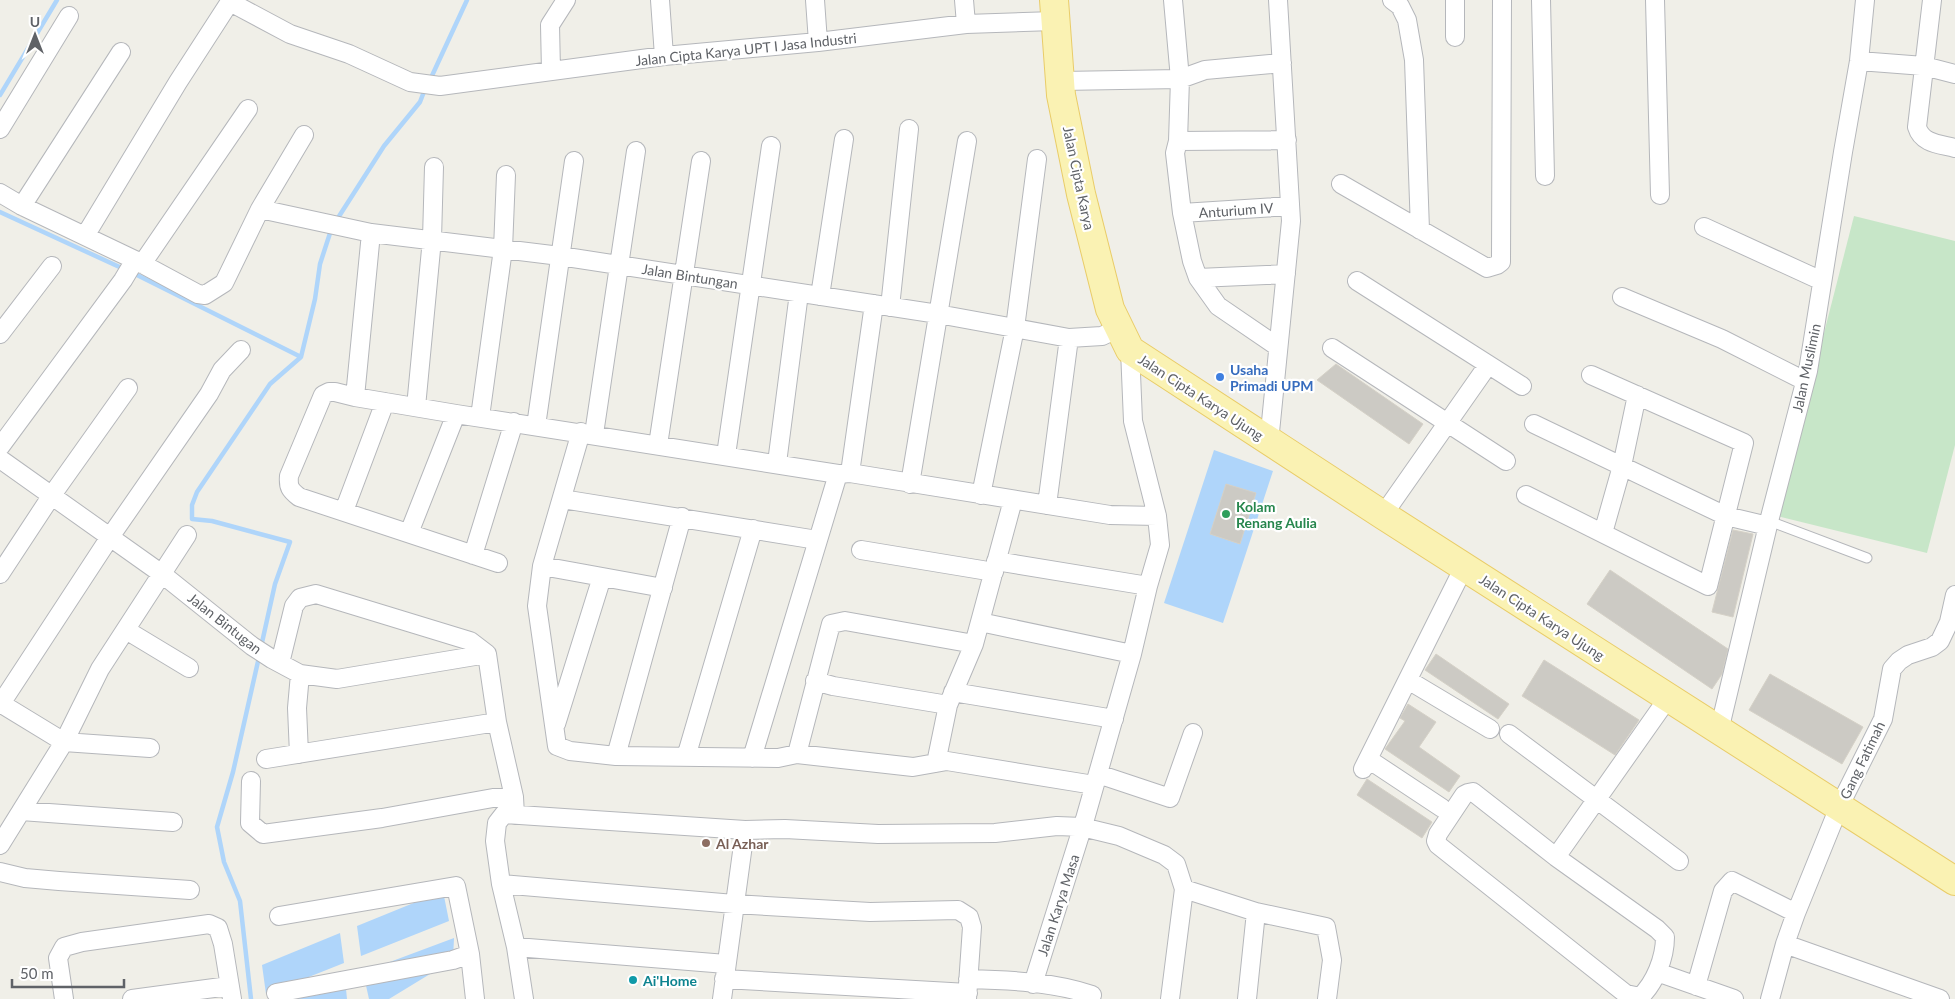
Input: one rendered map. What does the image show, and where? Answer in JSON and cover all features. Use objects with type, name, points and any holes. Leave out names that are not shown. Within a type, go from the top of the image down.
[{"type":"main road","name":"Jalan Cipta Karya","points":[[1054,11],[1061,96],[1082,200],[1110,309],[1125,339]]},
{"type":"main road","name":"Jalan Cipta Karya Ujung","points":[[1125,339],[1383,515],[1955,881]]},
{"type":"street","points":[[551,71],[550,25],[566,0]]},
{"type":"street","points":[[660,0],[664,56]]},
{"type":"street","points":[[816,0],[818,42]]},
{"type":"street","points":[[964,0],[966,24]]},
{"type":"street","points":[[1173,0],[1180,79],[1178,142],[1175,153],[1182,213],[1192,261],[1198,278],[1218,306],[1278,347]]},
{"type":"street","points":[[1270,432],[1291,221],[1278,0]]},
{"type":"street","points":[[1392,0],[1400,6],[1407,20],[1414,60],[1420,230]]},
{"type":"street","points":[[1455,0],[1455,37]]},
{"type":"street","points":[[1341,184],[1487,268],[1497,266],[1501,262],[1502,0]]},
{"type":"street","points":[[1541,0],[1545,176]]},
{"type":"street","points":[[1655,0],[1660,195]]},
{"type":"street","name":"Jalan Muslimin","points":[[1719,730],[1805,381],[1859,61],[1866,0]]},
{"type":"street","points":[[1932,0],[1917,126],[1919,134],[1925,140],[1955,148]]},
{"type":"street","points":[[85,236],[178,82],[231,1]]},
{"type":"street","name":"Jalan Cipta Karya UPT I Jasa Industri","points":[[231,1],[290,34],[349,54],[410,82],[440,86],[664,56],[818,42],[1054,11]]},
{"type":"street","points":[[0,129],[69,16]]},
{"type":"street","points":[[22,206],[121,52]]},
{"type":"street","points":[[1859,61],[1924,66],[1955,74]]},
{"type":"street","points":[[1060,80],[1180,79],[1205,70],[1282,63]]},
{"type":"street","points":[[0,447],[248,109]]},
{"type":"street","points":[[752,758],[817,540],[844,473],[882,306],[909,129]]},
{"type":"street","points":[[0,193],[22,206],[85,236],[133,268],[198,294],[205,295],[224,283],[260,208],[304,135]]},
{"type":"street","points":[[820,296],[844,139]]},
{"type":"street","points":[[1178,142],[1287,140]]},
{"type":"street","points":[[910,484],[967,141]]},
{"type":"street","points":[[726,455],[771,146]]},
{"type":"street","points":[[636,151],[619,265],[588,434],[562,499],[542,566],[537,606],[557,746],[570,751],[616,756],[778,758],[797,754],[913,767],[947,761],[1096,780],[1170,798],[1193,733]]},
{"type":"street","points":[[981,495],[1015,328],[1037,159]]},
{"type":"street","points":[[536,426],[574,161]]},
{"type":"street","points":[[658,445],[701,161]]},
{"type":"street","points":[[416,407],[432,239],[434,166]]},
{"type":"street","points":[[480,417],[503,249],[506,175]]},
{"type":"street","name":"Anturium IV","points":[[1182,213],[1290,206]]},
{"type":"street","name":"Jalan Bintungan","points":[[260,208],[315,222],[371,233],[560,256],[938,314],[1068,338],[1102,336],[1125,339]]},
{"type":"street","points":[[1704,227],[1822,281]]},
{"type":"street","points":[[355,397],[371,233]]},
{"type":"street","points":[[0,334],[52,266]]},
{"type":"street","points":[[1198,278],[1286,274]]},
{"type":"street","points":[[1357,281],[1522,386]]},
{"type":"street","points":[[777,463],[799,293]]},
{"type":"street","points":[[1622,297],[1722,339],[1805,381]]},
{"type":"street","points":[[1047,505],[1068,338]]},
{"type":"street","name":"Jalan Karya Masa","points":[[1033,984],[1114,719],[1160,545],[1157,516],[1133,421],[1125,339]]},
{"type":"street","points":[[1332,348],[1506,461]]},
{"type":"street","points":[[150,748],[64,742],[0,704],[110,537],[209,394],[222,370],[241,350]]},
{"type":"street","points":[[1383,515],[1488,365]]},
{"type":"street","points":[[1526,495],[1708,586],[1744,443],[1591,375]]},
{"type":"street","points":[[0,574],[52,495],[128,388]]},
{"type":"street","points":[[498,563],[299,497],[292,491],[288,486],[289,476],[323,396],[329,392],[336,392],[456,414],[1110,515],[1157,516]]},
{"type":"street","points":[[1603,533],[1622,466],[1636,395]]},
{"type":"street","points":[[344,511],[386,402]]},
{"type":"street","points":[[409,533],[456,414]]},
{"type":"street","points":[[473,555],[514,422]]},
{"type":"street","points":[[1534,424],[1726,516],[1769,523]]},
{"type":"street","name":"Jalan Bintugan","points":[[0,459],[162,574],[252,646],[300,674],[337,678],[487,654]]},
{"type":"street","points":[[562,499],[817,540]]},
{"type":"street","points":[[936,762],[951,699],[974,644],[1013,500]]},
{"type":"street","points":[[616,756],[682,518]]},
{"type":"street","points":[[686,757],[753,529]]},
{"type":"street","points":[[0,845],[64,742],[100,669],[187,535]]},
{"type":"street","points":[[861,550],[1148,586]]},
{"type":"street","points":[[542,566],[663,588]]},
{"type":"street","points":[[1442,808],[1365,764],[1464,567]]},
{"type":"street","points":[[554,730],[602,577]]},
{"type":"street","points":[[276,661],[294,606],[300,598],[316,594],[470,641],[487,654],[497,722],[514,797],[515,815]]},
{"type":"street","name":"Gang Fatimah","points":[[1770,999],[1785,944],[1796,913],[1839,807],[1884,719],[1892,669],[1903,658],[1932,648],[1940,641],[1949,622],[1955,595]]},
{"type":"street","points":[[797,754],[831,624],[845,621],[974,644]]},
{"type":"street","points":[[980,622],[1132,654]]},
{"type":"street","points":[[126,630],[189,668]]},
{"type":"street","points":[[299,754],[297,708],[300,674]]},
{"type":"street","points":[[1408,680],[1490,729]]},
{"type":"street","points":[[815,681],[833,686],[1114,719]]},
{"type":"street","points":[[1556,857],[1668,698]]},
{"type":"street","points":[[266,759],[497,722]]},
{"type":"street","points":[[1509,734],[1679,861]]},
{"type":"street","points":[[251,781],[250,823],[263,834],[382,818],[493,798],[514,797]]},
{"type":"street","points":[[1473,792],[1556,857],[1657,929],[1665,937],[1665,946],[1657,972],[1648,989],[1640,997],[1626,994],[1441,848],[1436,841],[1438,834],[1464,795],[1473,792]]},
{"type":"street","points":[[21,810],[172,822]]},
{"type":"street","points":[[524,999],[516,947],[501,884],[495,841],[497,823],[504,814],[745,830],[785,829],[878,834],[976,834],[1057,826],[1082,827],[1119,836],[1164,855],[1176,864],[1184,889],[1170,999]]},
{"type":"street","points":[[722,999],[745,830]]},
{"type":"street","points":[[0,872],[25,878],[190,890]]},
{"type":"street","points":[[1696,986],[1723,891],[1732,881],[1796,913]]},
{"type":"street","points":[[501,884],[734,904],[870,912],[958,910],[970,917],[972,927],[968,990]]},
{"type":"street","points":[[279,916],[456,886],[470,954],[475,999]]},
{"type":"street","points":[[1184,889],[1256,912],[1326,927],[1332,960],[1326,999]]},
{"type":"street","points":[[1247,999],[1256,912]]},
{"type":"street","points":[[64,999],[58,958],[64,947],[82,942],[209,924],[218,928],[223,944],[230,992],[132,999]]},
{"type":"street","points":[[1785,944],[1940,999]]},
{"type":"street","points":[[516,947],[725,971],[837,993],[968,990],[1033,984],[1076,990],[1097,998]]},
{"type":"street","points":[[276,993],[453,960],[470,954]]},
{"type":"street","points":[[1657,972],[1734,999]]},
{"type":"lane","points":[[1769,523],[1867,558]]},
{"type":"green space","points":[[1854,216],[1955,241],[1955,445],[1927,553],[1777,516]]},
{"type":"water","name":"Kolam Renang Aulia","points":[[1214,450],[1273,471],[1223,623],[1164,603]]},
{"type":"water","points":[[443,891],[449,921],[361,956],[357,926]]},
{"type":"water","points":[[340,933],[344,963],[266,994],[262,965]]},
{"type":"water","points":[[454,938],[453,960],[389,999],[369,999],[363,972]]},
{"type":"water","points":[[345,979],[347,999],[290,999]]},
{"type":"building","points":[[1336,364],[1423,424],[1409,444],[1317,380]]},
{"type":"building","points":[[1226,484],[1256,493],[1240,544],[1210,534]]},
{"type":"building","points":[[1733,530],[1753,534],[1733,617],[1712,612]]},
{"type":"building","points":[[1610,570],[1728,649],[1722,674],[1712,689],[1587,604]]},
{"type":"building","points":[[1436,654],[1509,704],[1498,719],[1425,670]]},
{"type":"building","points":[[1544,660],[1639,720],[1615,755],[1522,696]]},
{"type":"building","points":[[1770,674],[1863,727],[1842,764],[1749,710]]},
{"type":"building","points":[[1408,704],[1436,722],[1419,747],[1460,776],[1449,792],[1385,749],[1405,721],[1400,718]]},
{"type":"building","points":[[1367,779],[1432,822],[1422,838],[1357,795]]},
{"type":"waterway","points":[[0,95],[57,0]]},
{"type":"waterway","points":[[430,80],[467,0]]},
{"type":"waterway","points":[[336,221],[384,146],[420,102],[425,89]]},
{"type":"waterway","points":[[0,212],[126,270]]},
{"type":"waterway","points":[[301,357],[315,299],[320,264],[332,227]]},
{"type":"waterway","points":[[133,273],[301,357],[270,384],[197,492],[192,505],[192,519],[212,521],[290,542],[275,584],[261,647]]},
{"type":"waterway","points":[[251,999],[240,901],[224,862],[217,827],[233,772],[259,657]]},
{"type":"place","name":"Usaha Primadi UPM","points":[[1220,377]]},
{"type":"place","name":"Kolam Renang Aulia","points":[[1226,514]]},
{"type":"place","name":"Al Azhar","points":[[706,843]]},
{"type":"place","name":"Ai'Home","points":[[633,980]]}]
